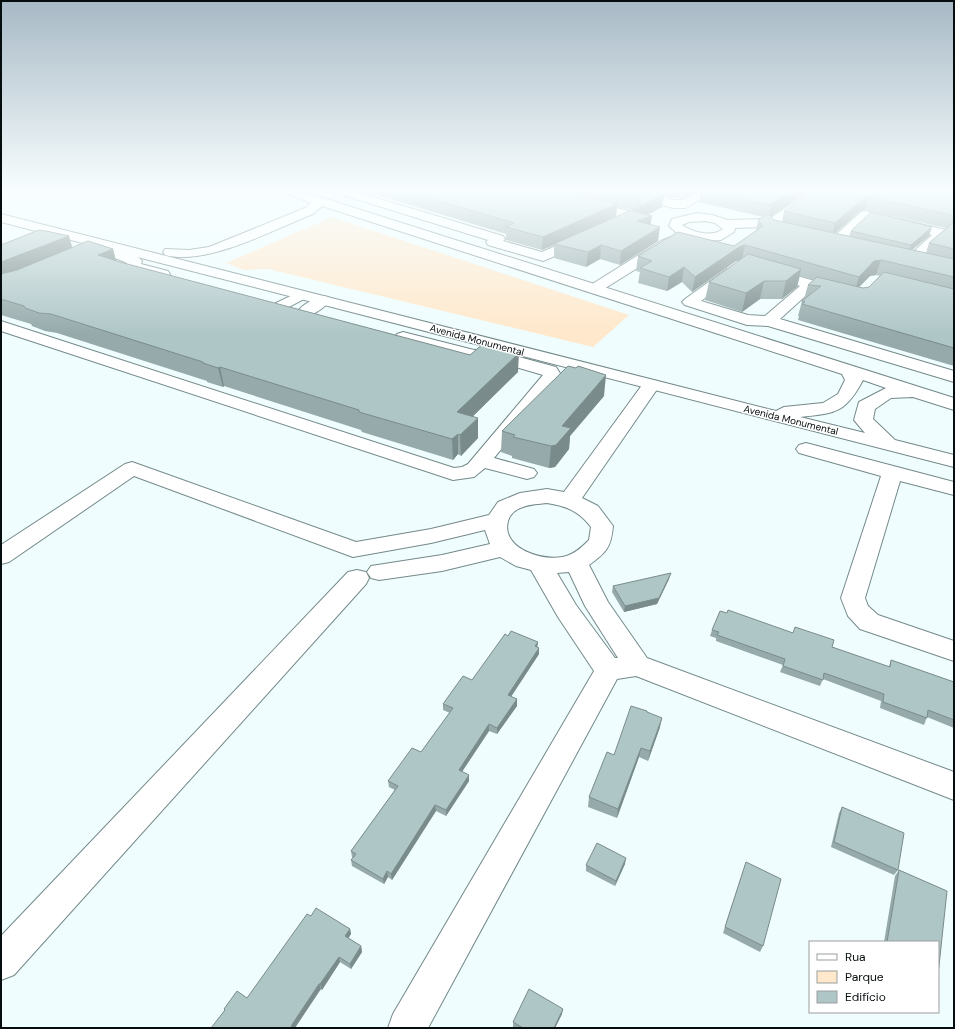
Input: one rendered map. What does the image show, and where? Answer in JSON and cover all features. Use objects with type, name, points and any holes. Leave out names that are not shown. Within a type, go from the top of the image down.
[{"type":"street","points":[[30,240],[35,238]]},
{"type":"street","name":"Avenida Monumental","points":[[80,238],[651,385],[954,461]]},
{"type":"street","points":[[141,253],[189,254],[212,250],[242,238]]},
{"type":"street","points":[[222,274],[217,263],[224,255],[264,238]]},
{"type":"street","points":[[436,238],[954,404]]},
{"type":"street","points":[[495,238],[498,239],[493,242],[543,257],[584,238]]},
{"type":"street","points":[[594,289],[666,244],[679,238]]},
{"type":"street","points":[[821,238],[851,245]]},
{"type":"street","points":[[836,242],[840,238]]},
{"type":"street","points":[[911,260],[936,238]]},
{"type":"street","points":[[72,260],[98,251],[134,260],[135,262],[133,264],[136,267],[174,277]]},
{"type":"street","points":[[896,256],[925,264]]},
{"type":"street","points":[[742,265],[690,302],[747,320],[769,321],[954,376]]},
{"type":"street","points":[[757,269],[852,296]]},
{"type":"street","points":[[769,321],[811,284]]},
{"type":"street","points":[[1,326],[453,474],[467,473],[475,468],[552,375],[550,371],[490,354],[480,356],[461,352],[274,304],[301,295]]},
{"type":"street","points":[[305,312],[323,300]]},
{"type":"street","points":[[771,414],[828,408],[845,397],[854,380],[848,370]]},
{"type":"street","points":[[570,500],[651,385]]},
{"type":"street","points":[[889,444],[863,420],[866,406],[887,393],[916,392]]},
{"type":"street","points":[[806,449],[954,489]]},
{"type":"street","points":[[481,461],[527,473]]},
{"type":"street","points":[[1,556],[132,468],[358,548],[375,549],[383,555],[385,564],[368,575],[1,962]]},
{"type":"street","points":[[892,472],[853,598],[855,604],[869,622],[954,651]]},
{"type":"street","points":[[547,496],[570,500],[590,511],[602,526],[600,543],[576,562],[561,565],[540,564],[520,559],[505,548],[496,536],[496,520],[506,507],[525,499],[547,496]]},
{"type":"street","points":[[496,520],[431,536],[358,548],[344,554],[341,557],[339,561],[340,569],[346,575],[368,575],[442,563],[505,548]]},
{"type":"street","points":[[576,562],[597,606],[622,668]]},
{"type":"street","points":[[540,564],[567,611],[622,668],[954,786]]},
{"type":"street","points":[[407,1028],[622,668]]},
{"type":"green space","points":[[284,238],[396,238],[629,315],[593,347],[268,269],[244,270],[226,263]]},
{"type":"building","points":[[19,238],[64,238],[1,262],[1,245]]},
{"type":"building","points":[[568,238],[642,238],[621,251],[601,245],[588,252],[554,244]]},
{"type":"building","points":[[668,238],[702,238],[734,246],[746,238],[857,238],[954,259],[954,277],[881,260],[874,261],[859,277],[745,245],[739,247],[695,277],[684,267],[669,277],[640,268],[652,261],[638,256]]},
{"type":"building","points":[[881,238],[919,238],[911,245]]},
{"type":"building","points":[[935,238],[954,238],[954,249],[929,243]]},
{"type":"building","points":[[88,241],[113,249],[98,255],[120,262],[470,355],[483,344],[519,353],[457,412],[478,418],[460,435],[458,434],[452,439],[359,412],[359,410],[220,367],[218,368],[51,314],[39,313],[25,308],[24,306],[1,299],[1,274],[17,270]]},
{"type":"building","points":[[748,254],[801,269],[786,281],[764,281],[746,293],[709,282]]},
{"type":"building","points":[[884,272],[954,289],[954,348],[802,304],[805,302],[802,301],[821,286],[808,285],[817,277],[863,288],[869,287]]},
{"type":"building","points":[[568,366],[576,368],[578,366],[606,375],[562,426],[571,428],[556,445],[551,446],[513,437],[515,435],[502,431]]},
{"type":"building","points":[[671,573],[659,598],[625,606],[613,586]]},
{"type":"building","points":[[728,610],[793,633],[795,627],[834,640],[832,647],[890,667],[891,660],[954,682],[954,720],[928,710],[927,718],[883,702],[884,694],[824,673],[823,680],[783,666],[785,659],[717,635],[719,632],[712,630],[720,611],[727,613]]},
{"type":"building","points":[[511,631],[538,642],[535,646],[539,648],[508,695],[517,699],[497,728],[489,724],[459,770],[469,775],[446,810],[435,805],[391,874],[387,871],[383,879],[351,860],[356,854],[351,851],[398,786],[388,781],[412,748],[421,752],[453,708],[443,704],[463,676],[472,680],[505,634],[508,636]]},
{"type":"building","points":[[631,706],[662,718],[650,751],[641,748],[618,809],[589,797],[607,752],[614,755]]},
{"type":"building","points":[[842,807],[904,833],[898,870],[834,842]]},
{"type":"building","points":[[597,843],[626,858],[616,881],[586,865]]},
{"type":"building","points":[[746,862],[781,879],[763,946],[725,927]]},
{"type":"building","points":[[899,870],[947,891],[939,966],[939,941],[887,941]]},
{"type":"building","points":[[316,908],[350,929],[345,936],[361,946],[350,964],[339,957],[291,1026],[294,1028],[211,1028],[237,991],[247,998],[307,914],[311,916]]},
{"type":"building","points":[[529,989],[563,1009],[554,1028],[523,1028],[513,1022]]}]
